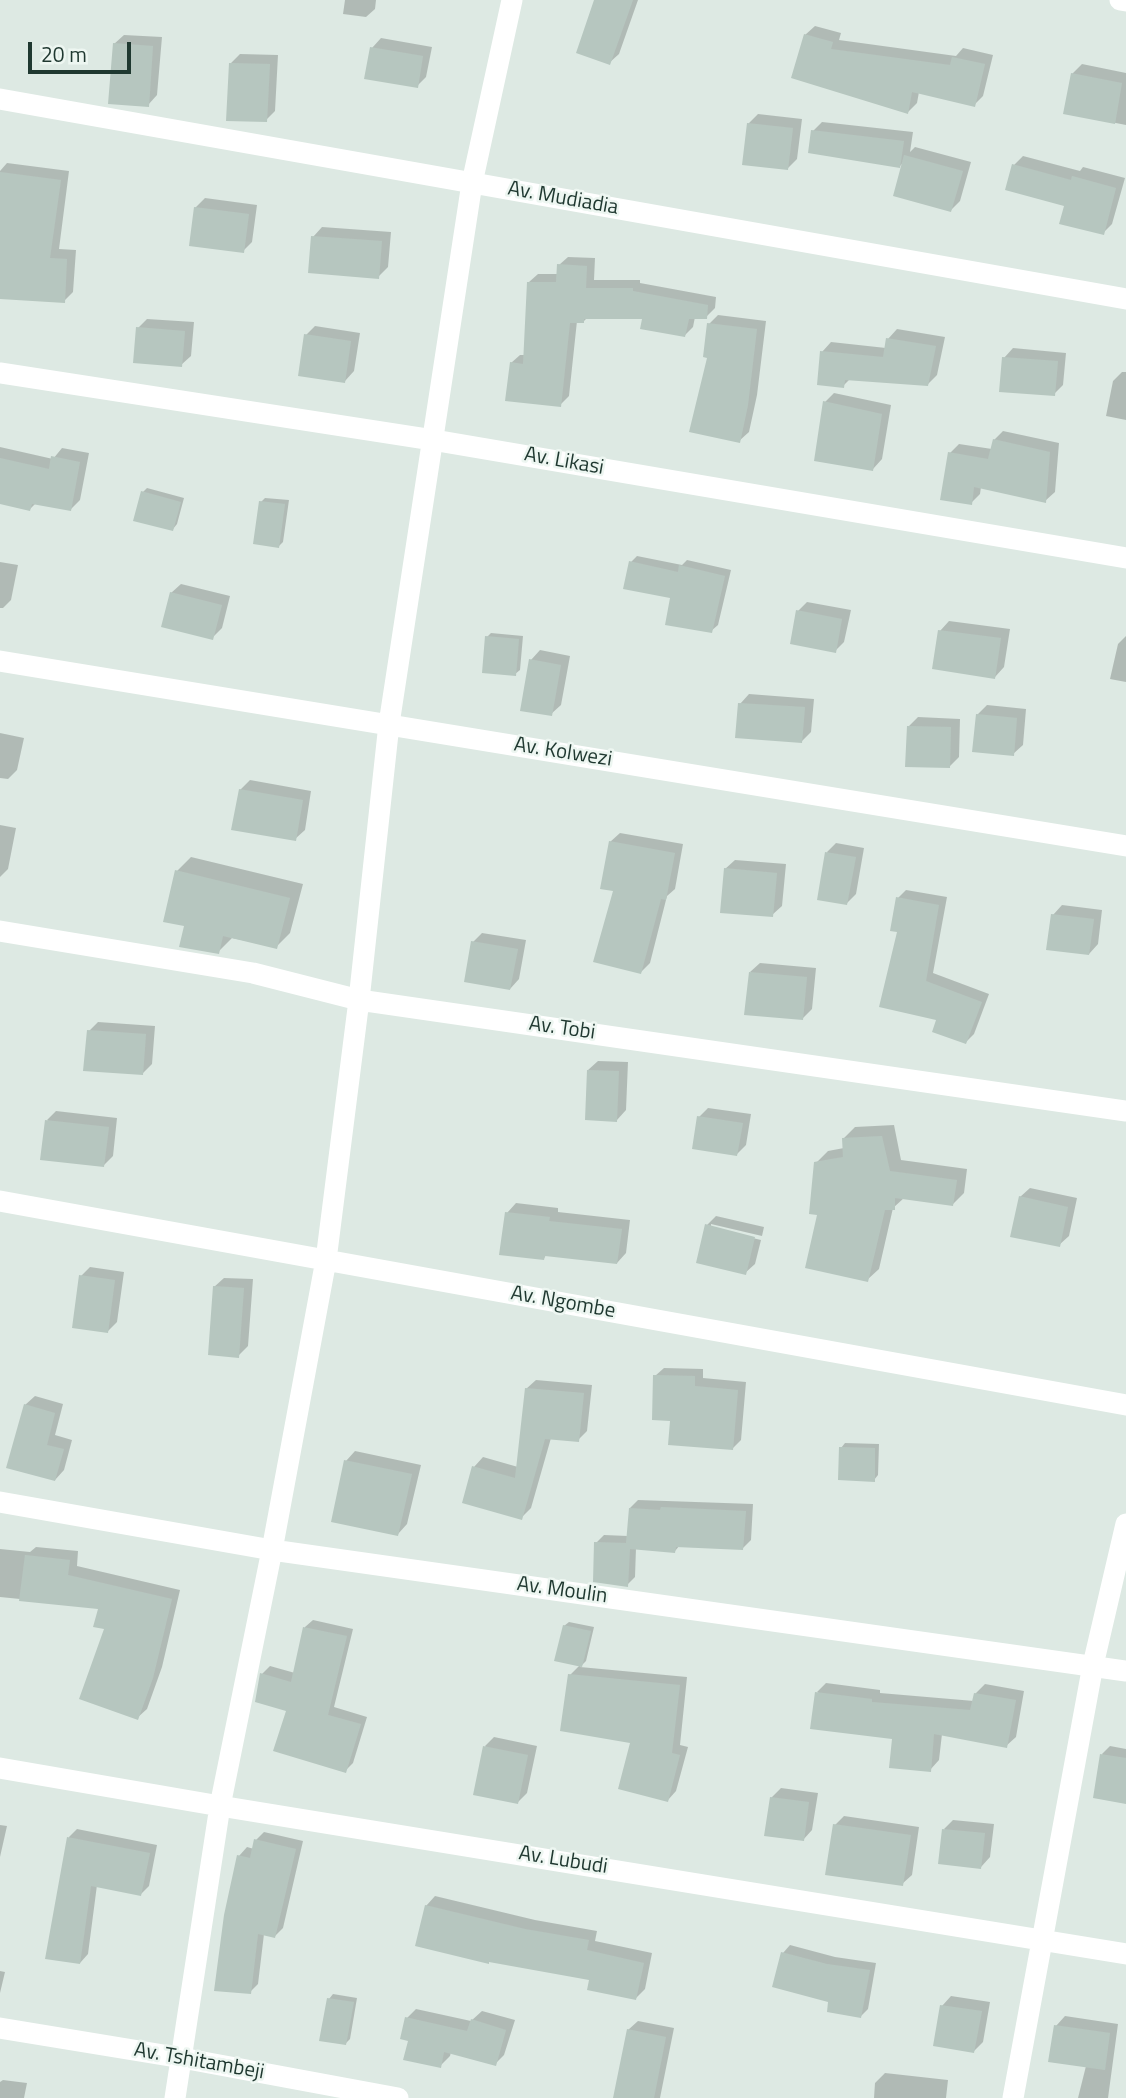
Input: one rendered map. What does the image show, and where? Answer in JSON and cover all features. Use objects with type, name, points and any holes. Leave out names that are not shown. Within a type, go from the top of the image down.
[{"type":"street","points":[[175,2098],[220,1806],[272,1550],[326,1260],[359,1000],[389,724],[472,183],[512,0]]},
{"type":"street","points":[[1120,0],[1126,1]]},
{"type":"street","name":"Av. Mudiadia","points":[[0,99],[1126,299]]},
{"type":"street","name":"Av. Likasi","points":[[0,373],[433,440],[1126,558]]},
{"type":"street","name":"Av. Kolwezi","points":[[0,661],[1126,846]]},
{"type":"street","name":"Av. Tobi","points":[[0,931],[253,972],[359,1000],[1126,1111]]},
{"type":"street","name":"Av. Ngombe","points":[[0,1201],[1126,1405]]},
{"type":"street","name":"Av. Moulin","points":[[0,1502],[272,1550],[1126,1671]]},
{"type":"street","points":[[1013,2098],[1093,1665],[1126,1524]]},
{"type":"street","name":"Av. Lubudi","points":[[0,1768],[1126,1954]]},
{"type":"street","name":"Av. Tshitambeji","points":[[0,2028],[398,2098]]},
{"type":"building","points":[[594,0],[633,0],[610,65],[576,53]]},
{"type":"building","points":[[804,34],[833,42],[831,49],[950,65],[952,57],[985,64],[975,107],[912,92],[908,114],[791,78]]},
{"type":"building","points":[[113,43],[153,46],[149,107],[108,104]]},
{"type":"building","points":[[370,47],[423,56],[418,88],[364,79]]},
{"type":"building","points":[[229,63],[270,64],[267,122],[226,121]]},
{"type":"building","points":[[1071,73],[1122,83],[1115,124],[1063,114]]},
{"type":"building","points":[[747,123],[793,128],[788,170],[742,165]]},
{"type":"building","points":[[811,130],[904,141],[900,168],[808,153]]},
{"type":"building","points":[[904,155],[963,171],[951,212],[893,196]]},
{"type":"building","points":[[1012,164],[1071,180],[1072,176],[1116,188],[1104,235],[1059,224],[1064,206],[1005,190]]},
{"type":"building","points":[[0,172],[61,180],[50,258],[67,259],[65,303],[0,299]]},
{"type":"building","points":[[194,207],[249,214],[244,253],[189,246]]},
{"type":"building","points":[[311,236],[382,241],[379,279],[308,273]]},
{"type":"building","points":[[557,264],[587,266],[586,288],[633,288],[633,291],[708,305],[707,319],[689,319],[685,337],[640,329],[642,319],[584,319],[584,323],[570,323],[561,407],[505,401],[510,362],[523,364],[527,282],[556,282]]},
{"type":"building","points":[[707,323],[757,329],[748,405],[740,443],[689,432],[707,358],[703,357]]},
{"type":"building","points":[[136,327],[185,331],[182,367],[133,363]]},
{"type":"building","points":[[304,334],[351,341],[345,383],[298,376]]},
{"type":"building","points":[[886,338],[936,346],[928,386],[845,380],[844,388],[817,385],[820,351],[883,357]]},
{"type":"building","points":[[1002,357],[1058,361],[1055,396],[999,392]]},
{"type":"building","points":[[823,401],[882,414],[873,471],[814,461]]},
{"type":"building","points":[[993,439],[1050,452],[1046,503],[974,487],[972,505],[940,500],[948,452],[988,459]]},
{"type":"building","points":[[51,456],[80,462],[71,511],[32,504],[30,511],[0,504],[0,458],[49,469]]},
{"type":"building","points":[[141,491],[181,502],[173,531],[133,521]]},
{"type":"building","points":[[259,501],[285,504],[279,548],[253,544]]},
{"type":"building","points":[[629,561],[678,572],[679,565],[725,576],[712,633],[665,625],[670,598],[623,589]]},
{"type":"building","points":[[170,592],[222,605],[213,640],[161,627]]},
{"type":"building","points":[[796,610],[842,619],[836,653],[790,644]]},
{"type":"building","points":[[938,630],[1001,638],[995,679],[932,669]]},
{"type":"building","points":[[485,636],[519,639],[516,676],[482,673]]},
{"type":"building","points":[[529,659],[561,665],[552,716],[520,711]]},
{"type":"building","points":[[738,703],[805,707],[802,743],[735,738]]},
{"type":"building","points":[[976,714],[1017,718],[1014,756],[972,752]]},
{"type":"building","points":[[907,726],[951,727],[950,768],[905,767]]},
{"type":"building","points":[[239,789],[303,800],[296,841],[231,830]]},
{"type":"building","points":[[609,841],[675,853],[666,900],[661,899],[641,974],[593,962],[613,891],[600,889]]},
{"type":"building","points":[[825,852],[856,857],[847,905],[817,900]]},
{"type":"building","points":[[724,868],[777,873],[773,917],[720,913]]},
{"type":"building","points":[[175,870],[290,898],[277,949],[223,936],[219,954],[179,947],[184,926],[163,922]]},
{"type":"building","points":[[896,897],[939,905],[926,981],[982,1002],[966,1044],[932,1032],[936,1020],[879,1007],[897,932],[890,931]]},
{"type":"building","points":[[1051,914],[1094,919],[1089,955],[1046,950]]},
{"type":"building","points":[[471,941],[518,949],[510,990],[464,982]]},
{"type":"building","points":[[749,972],[807,977],[803,1020],[744,1015]]},
{"type":"building","points":[[87,1030],[146,1034],[143,1075],[83,1071]]},
{"type":"building","points":[[587,1070],[619,1071],[617,1122],[585,1120]]},
{"type":"building","points":[[697,1116],[743,1123],[737,1156],[692,1149]]},
{"type":"building","points":[[45,1120],[109,1127],[104,1167],[40,1160]]},
{"type":"building","points":[[882,1136],[890,1171],[957,1180],[953,1206],[895,1198],[895,1210],[885,1210],[868,1282],[805,1268],[817,1215],[809,1214],[814,1162],[843,1157],[842,1138]]},
{"type":"building","points":[[1019,1196],[1068,1207],[1060,1247],[1010,1237]]},
{"type":"building","points":[[505,1212],[550,1217],[549,1221],[622,1229],[617,1264],[545,1256],[544,1260],[499,1255]]},
{"type":"building","points":[[705,1224],[755,1237],[746,1275],[696,1263]]},
{"type":"building","points":[[79,1275],[115,1280],[108,1333],[72,1328]]},
{"type":"building","points":[[213,1286],[244,1288],[239,1358],[208,1355]]},
{"type":"building","points":[[653,1375],[695,1376],[695,1386],[738,1390],[733,1450],[668,1445],[670,1421],[652,1420]]},
{"type":"building","points":[[525,1388],[584,1393],[579,1442],[545,1439],[522,1520],[462,1503],[472,1466],[515,1478]]},
{"type":"building","points":[[24,1404],[55,1413],[47,1445],[64,1449],[55,1481],[6,1468]]},
{"type":"building","points":[[839,1447],[875,1448],[875,1482],[838,1480]]},
{"type":"building","points":[[344,1460],[412,1474],[398,1536],[331,1522]]},
{"type":"building","points":[[661,1507],[746,1511],[743,1550],[676,1547],[675,1553],[630,1549],[628,1587],[593,1582],[594,1542],[626,1543],[629,1508],[660,1510]]},
{"type":"building","points":[[25,1555],[70,1560],[68,1575],[172,1599],[153,1678],[138,1720],[79,1699],[104,1629],[93,1627],[98,1609],[19,1601]]},
{"type":"building","points":[[563,1625],[591,1631],[582,1667],[554,1661]]},
{"type":"building","points":[[303,1627],[347,1636],[328,1715],[361,1724],[346,1773],[273,1751],[286,1711],[255,1702],[260,1673],[291,1682]]},
{"type":"building","points":[[568,1674],[680,1685],[672,1753],[680,1755],[668,1802],[618,1789],[630,1743],[560,1731]]},
{"type":"building","points":[[815,1692],[872,1699],[872,1702],[970,1710],[974,1693],[1016,1700],[1007,1748],[934,1734],[931,1772],[889,1768],[892,1739],[810,1729]]},
{"type":"building","points":[[483,1746],[528,1755],[518,1804],[473,1795]]},
{"type":"building","points":[[1100,1754],[1126,1758],[1126,1804],[1093,1798]]},
{"type":"building","points":[[770,1797],[809,1802],[804,1841],[764,1836]]},
{"type":"building","points":[[833,1824],[911,1835],[903,1886],[825,1875]]},
{"type":"building","points":[[942,1829],[985,1833],[981,1869],[938,1864]]},
{"type":"building","points":[[67,1837],[150,1853],[141,1896],[91,1886],[80,1964],[45,1959]]},
{"type":"building","points":[[254,1839],[296,1849],[275,1938],[258,1934],[251,1994],[214,1991],[224,1915],[237,1855],[250,1858]]},
{"type":"building","points":[[425,1905],[525,1929],[589,1940],[587,1950],[644,1963],[636,2000],[587,1990],[589,1980],[489,1964],[415,1946]]},
{"type":"building","points":[[781,1952],[827,1964],[870,1970],[861,2018],[827,2012],[828,2002],[772,1987]]},
{"type":"building","points":[[327,1998],[354,2002],[346,2045],[319,2041]]},
{"type":"building","points":[[940,2005],[982,2011],[974,2053],[933,2046]]},
{"type":"building","points":[[405,2017],[467,2031],[471,2019],[506,2030],[496,2066],[444,2052],[441,2068],[403,2060],[408,2041],[400,2039]]},
{"type":"building","points":[[1054,2025],[1110,2033],[1105,2070],[1048,2062]]},
{"type":"building","points":[[627,2029],[666,2037],[654,2098],[613,2098]]}]
